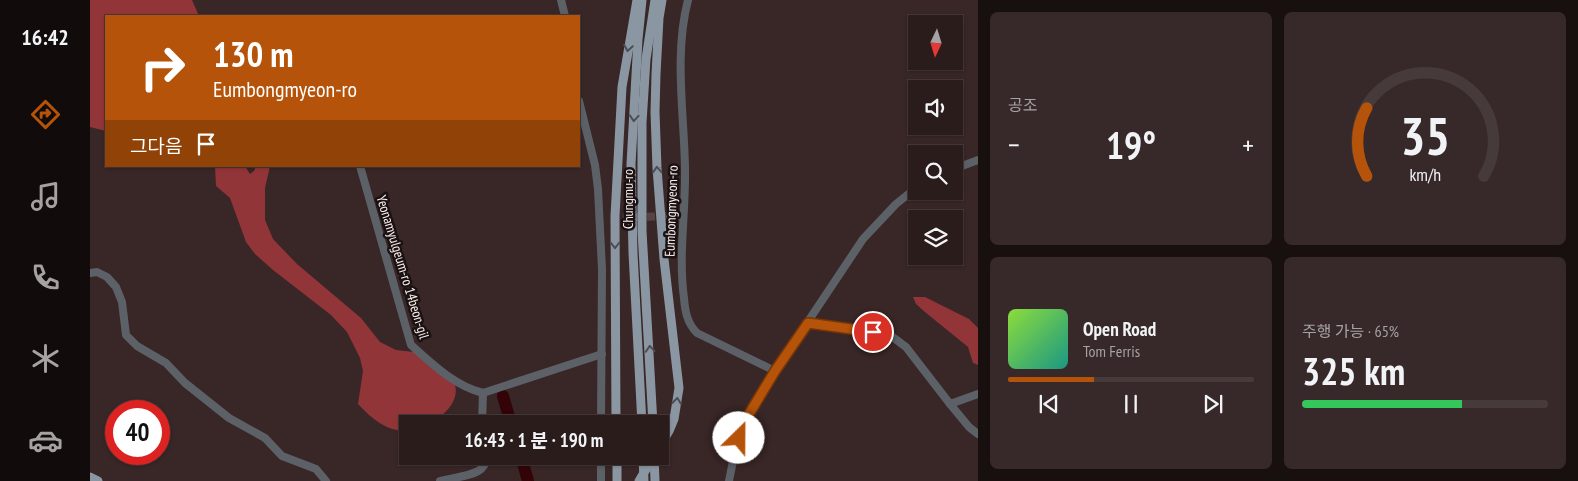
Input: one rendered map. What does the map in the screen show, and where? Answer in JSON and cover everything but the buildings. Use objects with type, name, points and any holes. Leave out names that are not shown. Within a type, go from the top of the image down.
[{"type":"main road","points":[[616,415],[615,216],[622,87],[637,0]]},
{"type":"main road","name":"Chungmu-ro","points":[[642,0],[631,164],[633,253],[642,415]]},
{"type":"main road","name":"Chungmu-ro","points":[[653,415],[642,230],[642,123],[646,59],[655,0]]},
{"type":"main road","points":[[662,0],[659,18],[656,74],[657,168],[664,259],[679,388],[674,419],[669,431]]},
{"type":"main road","points":[[617,465],[617,481]]},
{"type":"main road","points":[[643,465],[644,481]]},
{"type":"main road","points":[[639,481],[649,465]]},
{"type":"main road","points":[[654,465],[655,481]]},
{"type":"main road","points":[[90,477],[98,481]]},
{"type":"street","points":[[561,0],[565,15]]},
{"type":"street","name":"Eumbongmyeon-ro","points":[[688,0],[681,39],[685,170],[682,272],[684,298],[690,326],[697,333],[775,371]]},
{"type":"street","points":[[580,105],[595,165],[600,218],[602,269],[601,415]]},
{"type":"street","points":[[963,166],[978,160]]},
{"type":"street","name":"Yeonamyulgeum-ro 14beon-gil","points":[[360,167],[411,345],[432,364],[462,384],[483,393]]},
{"type":"street","points":[[730,481],[735,451],[743,424],[775,371],[863,239],[896,204],[908,194]]},
{"type":"street","points":[[670,216],[683,216]]},
{"type":"street","points":[[600,218],[611,218]]},
{"type":"street","points":[[90,272],[97,272],[107,277],[116,287],[122,302],[126,335],[137,346],[166,363],[193,389],[229,418],[265,438],[282,456],[316,469],[326,481]]},
{"type":"street","points":[[808,323],[890,334],[906,347],[969,427],[978,434]]},
{"type":"street","points":[[482,415],[483,393],[602,354]]},
{"type":"street","points":[[950,404],[978,394]]},
{"type":"street","points":[[440,481],[472,473],[482,469],[484,465]]},
{"type":"street","points":[[601,465],[602,481]]},
{"type":"shaded area","points":[[90,0],[192,0],[199,15],[105,15],[105,131],[90,127]]},
{"type":"shaded area","points":[[215,167],[246,167],[250,174],[256,167],[270,167],[265,188],[265,220],[273,239],[297,264],[361,318],[380,342],[396,350],[414,352],[455,385],[456,392],[452,404],[442,415],[399,415],[399,430],[386,427],[358,404],[363,371],[360,358],[347,332],[331,315],[255,254],[246,242],[230,198],[216,186]]},
{"type":"shaded area","points":[[913,297],[925,297],[969,319],[978,328],[978,365],[973,363],[968,347],[916,304]]},
{"type":"waterway","points":[[503,396],[508,415]]},
{"type":"waterway","points":[[524,465],[528,481]]},
{"type":"tunnel","points":[[611,218],[670,216]]},
{"type":"route","points":[[739,438],[743,424],[775,371],[808,323],[873,332]]}]
